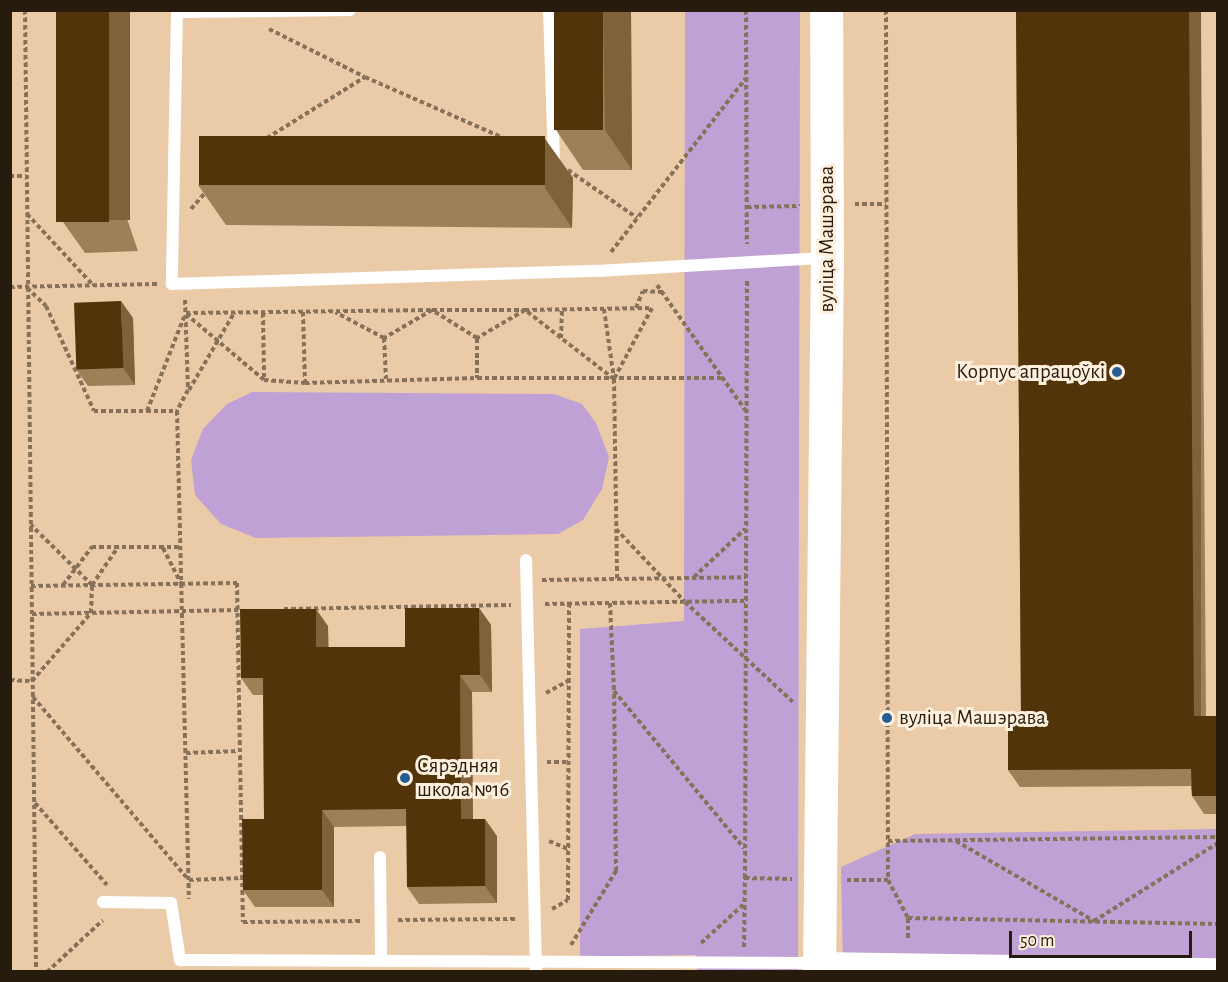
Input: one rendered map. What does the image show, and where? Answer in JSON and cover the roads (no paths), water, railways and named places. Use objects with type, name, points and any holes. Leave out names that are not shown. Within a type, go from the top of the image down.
[{"type":"street","name":"вуліца Машэрава","points":[[819,967],[828,258],[826,10]]},
{"type":"street","points":[[819,967],[1218,969]]},
{"type":"lane","points":[[350,10],[177,12],[173,230],[179,284],[597,270],[828,258]]},
{"type":"lane","points":[[549,10],[554,160]]},
{"type":"lane","points":[[526,560],[536,968]]},
{"type":"lane","points":[[380,857],[381,960]]},
{"type":"lane","points":[[103,902],[171,903],[180,960],[381,960],[536,968],[560,963],[679,963],[819,967]]},
{"type":"place","name":"Корпус апрацоўкі","points":[[1117,372]]},
{"type":"place","name":"вуліца Машэрава","points":[[887,718]]},
{"type":"place","name":"Сярэдняя школа №16","points":[[405,778]]}]
